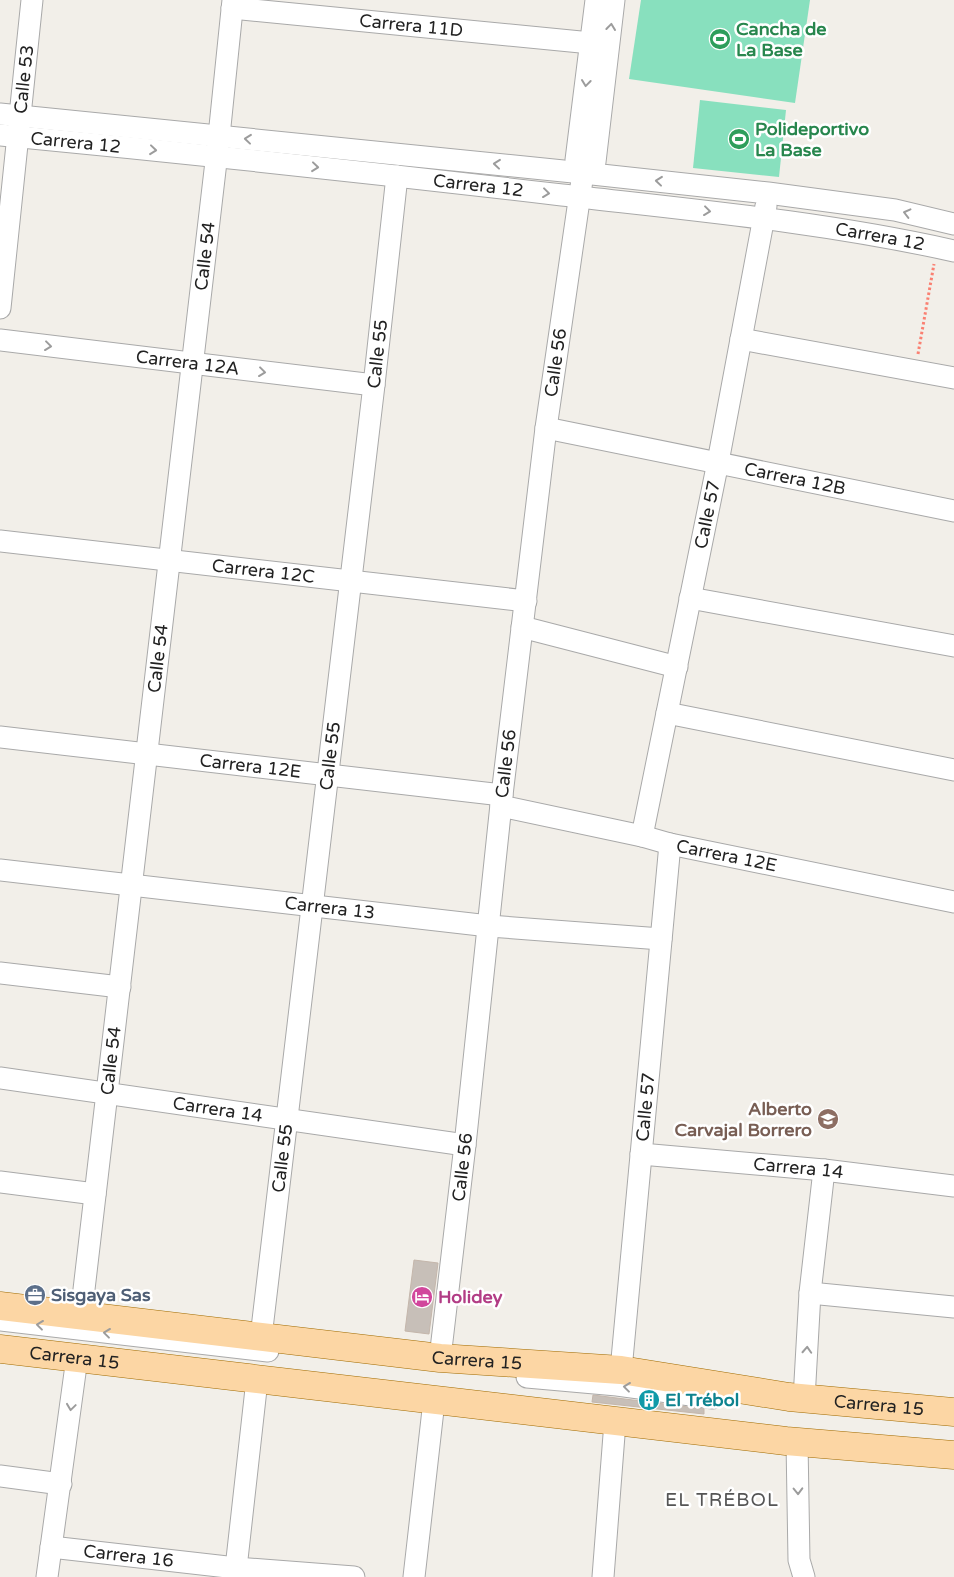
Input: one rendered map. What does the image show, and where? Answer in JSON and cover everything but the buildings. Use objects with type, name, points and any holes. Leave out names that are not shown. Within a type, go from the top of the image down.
[{"type":"main road","name":"Carrera 15","points":[[0,1306],[440,1358],[621,1370],[804,1399],[954,1412]]},
{"type":"main road","name":"Carrera 15","points":[[0,1349],[615,1422],[797,1442],[954,1455]]},
{"type":"street","name":"Calle 53","points":[[0,308],[9,125],[32,0]]},
{"type":"street","name":"Calle 56","points":[[589,167],[576,160],[596,0]]},
{"type":"street","name":"Calle 56","points":[[440,1358],[502,800],[546,428],[580,197],[589,167],[614,0]]},
{"type":"street","name":"Carrera 11D","points":[[232,4],[591,43]]},
{"type":"street","name":"Calle 54","points":[[81,1315],[218,146],[232,4]]},
{"type":"street","name":"Carrera 12","points":[[9,125],[218,146],[589,167],[895,210],[954,224]]},
{"type":"street","name":"Carrera 12","points":[[218,146],[397,176],[764,218],[893,237],[945,255]]},
{"type":"street","name":"Calle 55","points":[[261,1337],[397,176]]},
{"type":"street","name":"Calle 57","points":[[642,836],[718,462],[768,193]]},
{"type":"street","points":[[741,339],[954,378]]},
{"type":"street","name":"Carrera 12A","points":[[0,340],[374,385]]},
{"type":"street","name":"Carrera 12B","points":[[546,428],[954,511]]},
{"type":"street","name":"Carrera 12C","points":[[0,540],[526,601]]},
{"type":"street","points":[[690,598],[954,646]]},
{"type":"street","points":[[522,627],[677,666]]},
{"type":"street","points":[[667,713],[954,770]]},
{"type":"street","name":"Carrera 12E","points":[[0,737],[328,774],[502,800],[670,844],[954,902]]},
{"type":"street","name":"Calle 57","points":[[621,1370],[670,844]]},
{"type":"street","name":"Carrera 13","points":[[0,870],[489,926],[661,939]]},
{"type":"street","points":[[0,973],[120,987]]},
{"type":"street","name":"Carrera 14","points":[[0,1078],[465,1145]]},
{"type":"street","name":"Carrera 14","points":[[641,1154],[824,1170],[954,1186]]},
{"type":"street","points":[[804,1399],[810,1293],[824,1170]]},
{"type":"street","points":[[0,1182],[96,1194]]},
{"type":"street","points":[[810,1293],[954,1306]]},
{"type":"street","points":[[0,1320],[260,1350],[617,1386],[788,1407],[954,1424]]},
{"type":"street","points":[[0,1338],[787,1429],[954,1444]]},
{"type":"street","points":[[48,1577],[77,1358]]},
{"type":"street","points":[[235,1572],[257,1380]]},
{"type":"street","points":[[414,1577],[434,1401]]},
{"type":"street","points":[[603,1577],[615,1422]]},
{"type":"street","points":[[797,1442],[799,1560],[804,1577]]},
{"type":"street","points":[[0,1476],[61,1484]]},
{"type":"street","name":"Carrera 16","points":[[52,1547],[235,1572],[354,1577]]},
{"type":"path","points":[[915,371],[945,255]]},
{"type":"green space","name":"Cancha de La Base","points":[[641,0],[810,0],[795,103],[629,79]]},
{"type":"green space","name":"Polideportivo La Base","points":[[700,100],[786,110],[779,177],[693,168]]},
{"type":"place","name":"Cancha de La Base","points":[[720,39]]},
{"type":"place","name":"Polideportivo La Base","points":[[739,139]]},
{"type":"place","name":"Alberto Carvajal Borrero","points":[[828,1119]]},
{"type":"place","name":"Sisgaya Sas","points":[[35,1295]]},
{"type":"place","name":"Holidey","points":[[422,1297]]},
{"type":"place","name":"El Trébol","points":[[649,1400]]},
{"type":"district","name":"EL TRÉBOL","points":[[722,1500]]}]
